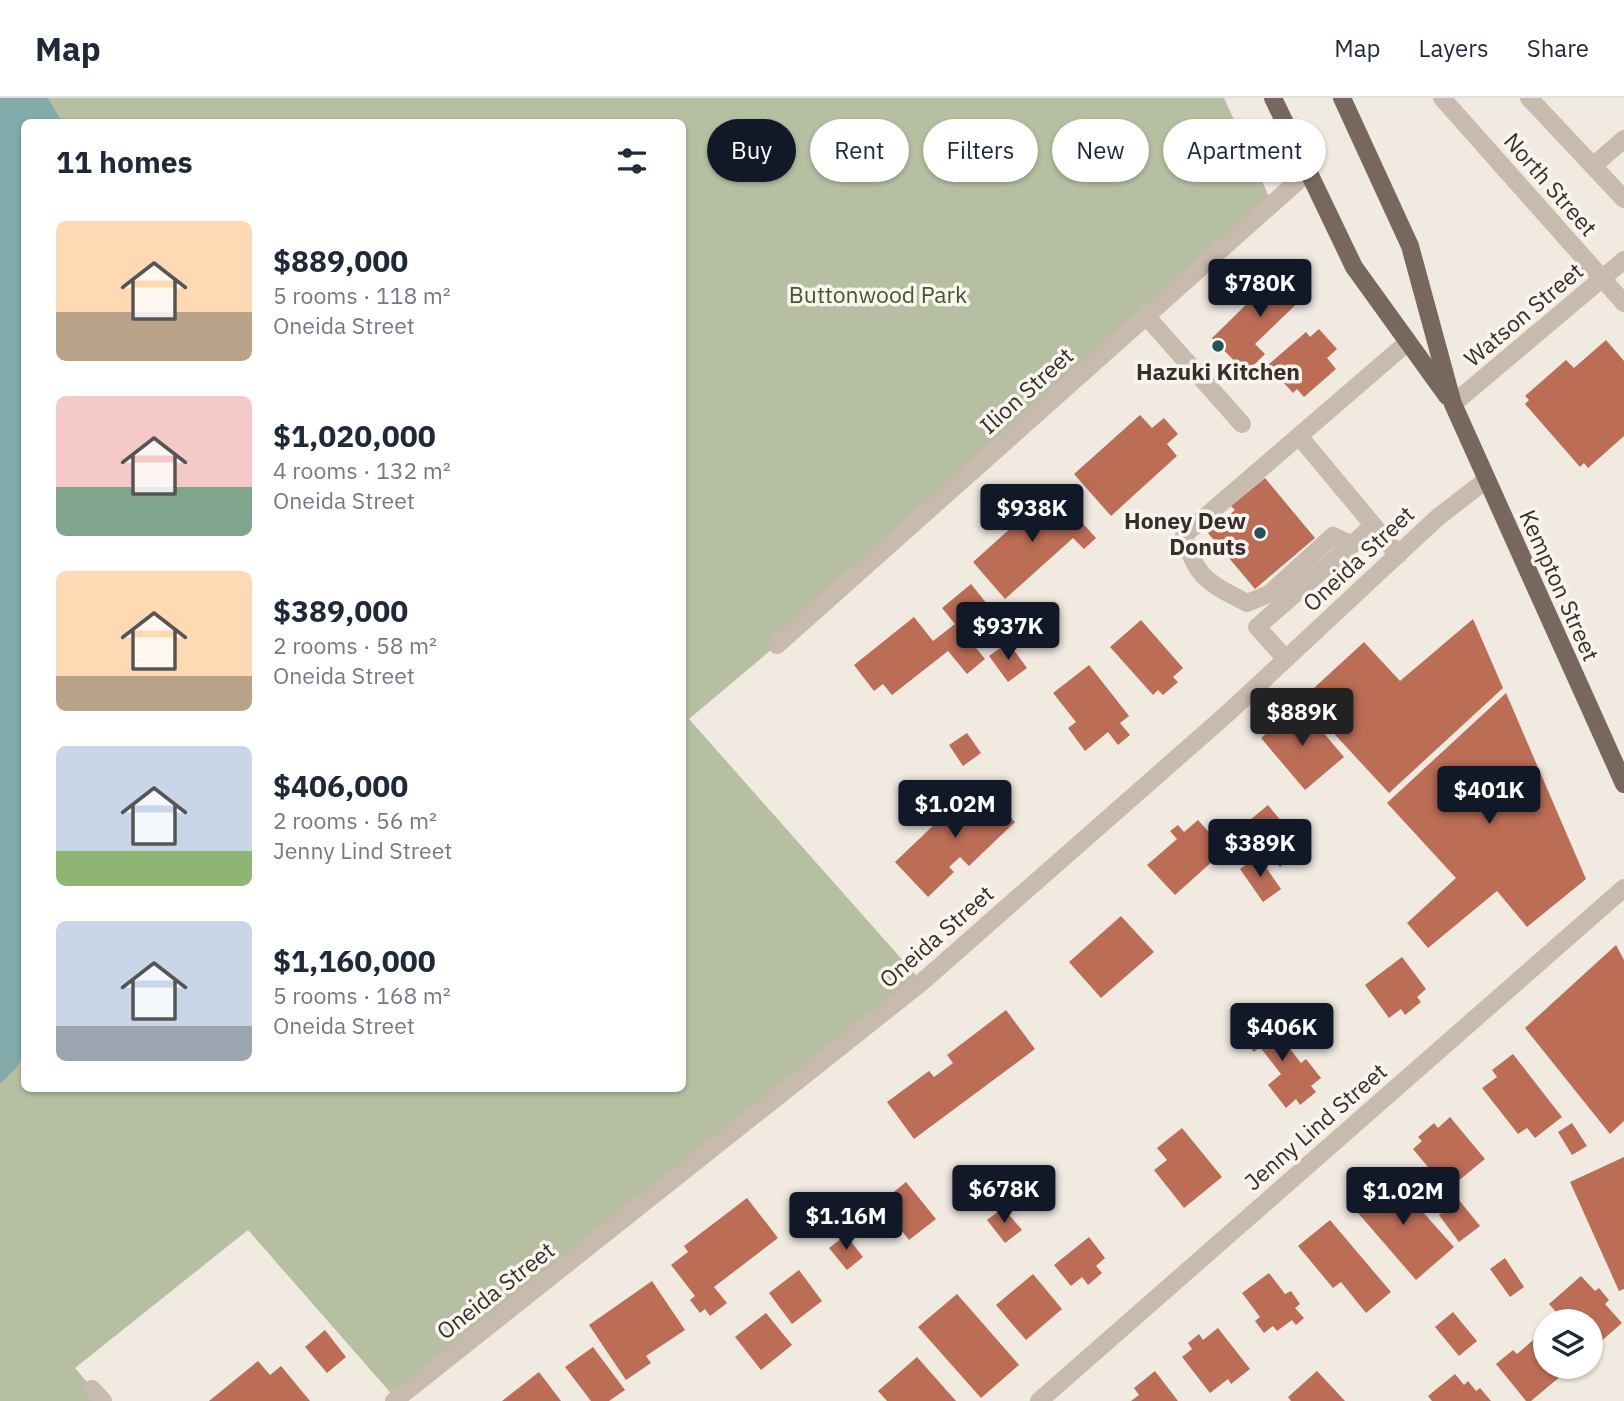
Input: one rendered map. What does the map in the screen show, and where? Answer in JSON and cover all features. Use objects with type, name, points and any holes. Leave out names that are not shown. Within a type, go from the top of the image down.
[{"type":"main road","name":"Kempton Street","points":[[1273,98],[1283,119]]},
{"type":"main road","name":"Kempton Street","points":[[1342,98],[1409,246],[1453,404],[1624,784]]},
{"type":"main road","name":"Kempton Street","points":[[1313,182],[1353,267],[1453,404]]},
{"type":"street","name":"North Street","points":[[1442,98],[1624,303]]},
{"type":"street","points":[[1529,98],[1624,199]]},
{"type":"street","points":[[1593,166],[1624,139]]},
{"type":"street","name":"Ilion Street","points":[[778,645],[1297,182]]},
{"type":"street","name":"Watson Street","points":[[1453,404],[1624,260]]},
{"type":"street","points":[[1146,316],[1242,424]]},
{"type":"street","points":[[1352,545],[1333,536],[1269,594],[1247,603],[1208,583],[1189,554],[1184,535],[1408,342]]},
{"type":"street","points":[[1298,436],[1398,555]]},
{"type":"street","name":"Oneida Street","points":[[394,1401],[922,982],[1228,713],[1458,500],[1486,480]]},
{"type":"street","points":[[1286,660],[1257,627],[1373,526]]},
{"type":"street","name":"Jenny Lind Street","points":[[1039,1401],[1624,888]]},
{"type":"green space","name":"Buttonwood Park","points":[[0,98],[1224,98],[1234,119],[1163,119],[1163,182],[1262,182],[1272,203],[777,645],[689,719],[922,982],[396,1399],[248,1230],[75,1368],[103,1401],[0,1401]]},
{"type":"water","points":[[0,98],[48,98],[60,119],[21,119],[21,1060],[0,1084]]},
{"type":"building","points":[[1286,266],[1310,291],[1255,344],[1265,354],[1246,373],[1212,338]]},
{"type":"building","points":[[1319,329],[1337,349],[1327,358],[1336,369],[1304,397],[1297,389],[1293,393],[1268,365],[1306,332],[1310,337]]},
{"type":"building","points":[[1606,340],[1624,361],[1624,436],[1588,468],[1584,463],[1580,467],[1525,404],[1529,400],[1525,396],[1566,360],[1574,368]]},
{"type":"building","points":[[1140,415],[1152,428],[1164,418],[1178,434],[1167,444],[1177,456],[1111,516],[1074,474]]},
{"type":"building","points":[[1265,478],[1315,538],[1255,589],[1208,533],[1235,510],[1231,506]]},
{"type":"building","points":[[1053,490],[1096,538],[1084,549],[1073,538],[1005,599],[973,562]]},
{"type":"building","points":[[971,584],[1000,620],[972,643],[985,659],[967,674],[948,651],[892,695],[883,684],[874,691],[854,665],[914,617],[933,641],[955,624],[942,608]]},
{"type":"building","points":[[1473,619],[1503,688],[1389,793],[1302,699],[1364,642],[1400,681]]},
{"type":"building","points":[[1141,620],[1183,668],[1173,677],[1178,682],[1163,695],[1158,690],[1153,695],[1110,647]]},
{"type":"building","points":[[1008,642],[1027,668],[1008,682],[989,656]]},
{"type":"building","points":[[1089,665],[1129,716],[1120,723],[1130,735],[1118,745],[1108,732],[1085,751],[1068,728],[1076,722],[1053,693]]},
{"type":"building","points":[[1506,693],[1586,879],[1527,927],[1497,891],[1428,948],[1407,923],[1456,878],[1387,803]]},
{"type":"building","points":[[1300,705],[1344,757],[1305,790],[1261,738]]},
{"type":"building","points":[[967,733],[981,753],[963,766],[949,745]]},
{"type":"building","points":[[978,783],[1015,822],[969,866],[960,857],[949,867],[954,872],[928,897],[895,862]]},
{"type":"building","points":[[1268,805],[1303,848],[1280,867],[1245,824]]},
{"type":"building","points":[[1198,820],[1225,850],[1175,895],[1147,865],[1177,839],[1170,831],[1178,825],[1184,832]]},
{"type":"building","points":[[1258,856],[1281,889],[1263,902],[1240,869]]},
{"type":"building","points":[[1121,916],[1154,952],[1101,998],[1069,962]]},
{"type":"building","points":[[1616,945],[1624,960],[1624,1121],[1610,1134],[1525,1028]]},
{"type":"building","points":[[1402,957],[1426,989],[1417,997],[1421,1002],[1405,1015],[1401,1009],[1389,1018],[1365,985]]},
{"type":"building","points":[[1006,1010],[1035,1049],[914,1139],[887,1102],[929,1071],[934,1077],[953,1063],[947,1055]]},
{"type":"building","points":[[1264,1015],[1301,1063],[1306,1059],[1321,1078],[1311,1086],[1316,1092],[1300,1105],[1296,1099],[1286,1108],[1268,1085],[1281,1074],[1260,1047],[1254,1052],[1239,1034]]},
{"type":"building","points":[[1513,1054],[1562,1117],[1535,1138],[1527,1128],[1518,1134],[1482,1088],[1497,1077],[1492,1070]]},
{"type":"building","points":[[1450,1117],[1485,1159],[1447,1190],[1413,1149],[1422,1141],[1418,1137],[1434,1123],[1438,1128]]},
{"type":"building","points":[[1572,1123],[1587,1146],[1572,1155],[1558,1132]]},
{"type":"building","points":[[1182,1128],[1222,1177],[1184,1208],[1154,1170],[1167,1160],[1157,1148]]},
{"type":"building","points":[[1624,1157],[1624,1289],[1619,1291],[1570,1182]]},
{"type":"building","points":[[1389,1174],[1454,1247],[1416,1280],[1352,1206]]},
{"type":"building","points":[[906,1182],[936,1219],[909,1240],[880,1203]]},
{"type":"building","points":[[747,1198],[778,1238],[714,1287],[727,1303],[710,1316],[705,1309],[700,1313],[690,1300],[695,1296],[671,1265],[688,1252],[684,1246]]},
{"type":"building","points":[[1459,1200],[1480,1226],[1459,1242],[1439,1215]]},
{"type":"building","points":[[1003,1208],[1022,1230],[1005,1243],[987,1220]]},
{"type":"building","points":[[1330,1220],[1391,1292],[1366,1313],[1341,1282],[1333,1288],[1298,1246]]},
{"type":"building","points":[[846,1235],[863,1257],[847,1270],[829,1248]]},
{"type":"building","points":[[1089,1237],[1105,1258],[1096,1266],[1102,1273],[1088,1285],[1082,1277],[1071,1286],[1054,1265]]},
{"type":"building","points":[[1505,1258],[1524,1287],[1510,1297],[1490,1269]]},
{"type":"building","points":[[799,1270],[822,1301],[792,1324],[769,1293]]},
{"type":"building","points":[[1269,1273],[1285,1294],[1291,1291],[1300,1304],[1295,1308],[1304,1318],[1296,1325],[1292,1320],[1277,1331],[1273,1326],[1264,1333],[1255,1321],[1260,1317],[1242,1293]]},
{"type":"building","points":[[1033,1274],[1062,1309],[1026,1340],[996,1305]]},
{"type":"building","points":[[1581,1276],[1595,1291],[1599,1288],[1609,1300],[1605,1304],[1622,1323],[1603,1340],[1603,1309],[1553,1309],[1549,1304]]},
{"type":"building","points":[[652,1281],[685,1330],[646,1356],[651,1363],[626,1380],[589,1325]]},
{"type":"building","points":[[957,1294],[1019,1365],[981,1398],[918,1327]]},
{"type":"building","points":[[1453,1312],[1477,1341],[1459,1356],[1435,1327]]},
{"type":"building","points":[[766,1313],[792,1345],[761,1370],[735,1337]]},
{"type":"building","points":[[1218,1328],[1250,1369],[1231,1384],[1228,1379],[1210,1393],[1182,1357],[1192,1349],[1188,1343],[1199,1334],[1203,1340]]},
{"type":"building","points":[[325,1330],[346,1357],[327,1373],[305,1347]]},
{"type":"building","points":[[1533,1340],[1533,1379],[1557,1379],[1531,1401],[1526,1401],[1496,1364],[1513,1350],[1517,1354]]},
{"type":"building","points":[[593,1347],[625,1390],[609,1401],[591,1401],[565,1367]]},
{"type":"building","points":[[917,1357],[956,1401],[887,1401],[878,1391]]},
{"type":"building","points":[[258,1361],[270,1375],[281,1366],[310,1401],[209,1401]]},
{"type":"building","points":[[1155,1371],[1178,1401],[1131,1401],[1139,1395],[1134,1388]]},
{"type":"building","points":[[1317,1371],[1345,1401],[1291,1401],[1288,1397]]},
{"type":"building","points":[[539,1372],[561,1401],[502,1401]]},
{"type":"building","points":[[1455,1374],[1464,1385],[1468,1381],[1476,1391],[1480,1388],[1491,1401],[1432,1401],[1428,1396]]},
{"type":"place","name":"Hazuki Kitchen","points":[[1218,346]]},
{"type":"place","name":"Honey Dew Donuts","points":[[1260,533]]}]
